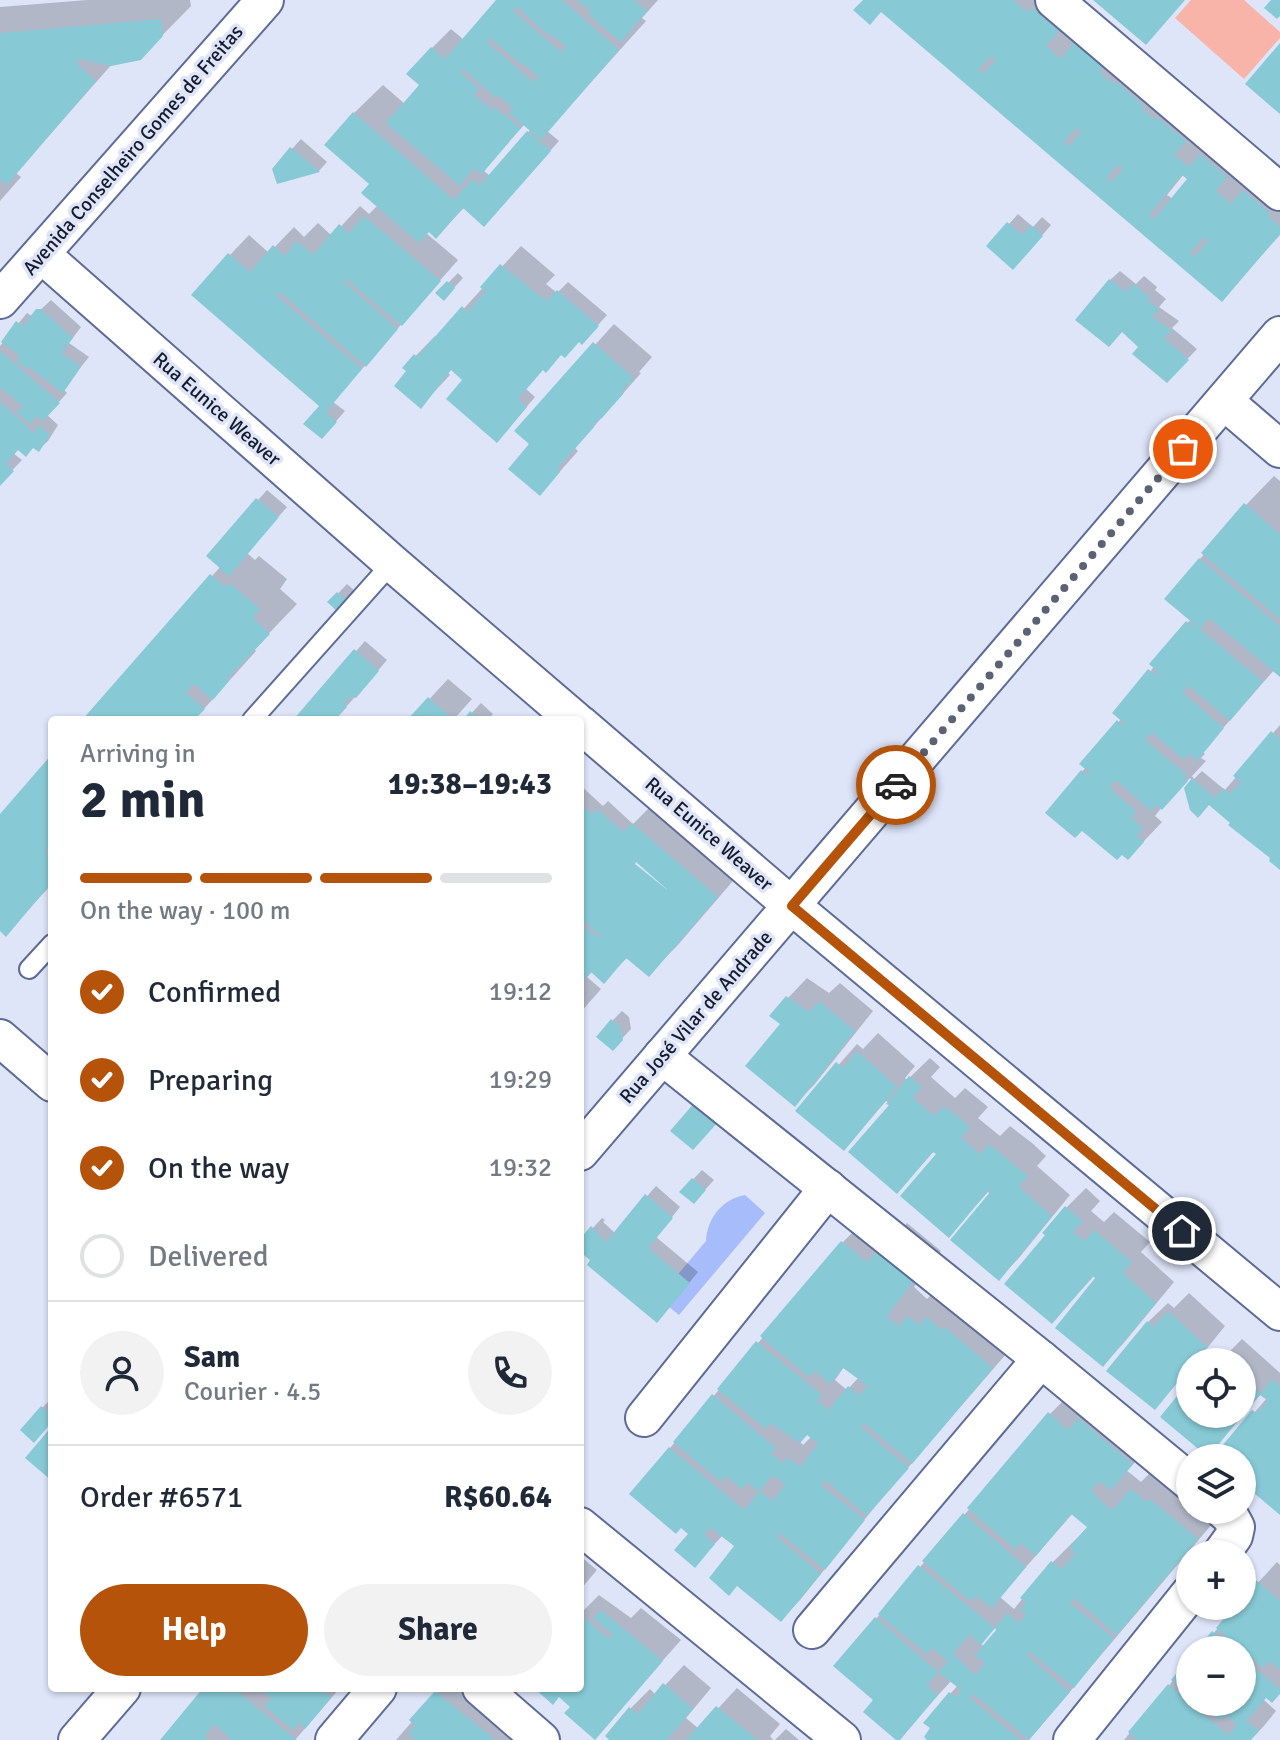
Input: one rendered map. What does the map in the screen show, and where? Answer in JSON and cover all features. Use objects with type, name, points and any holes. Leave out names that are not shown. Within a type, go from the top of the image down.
[{"type":"street","name":"Avenida Conselheiro Gomes de Freitas","points":[[0,300],[265,0]]},
{"type":"street","points":[[1054,0],[1280,192]]},
{"type":"street","name":"Rua Eunice Weaver","points":[[41,254],[570,716]]},
{"type":"street","name":"Rua José Vilar de Andrade","points":[[584,1147],[1280,335]]},
{"type":"street","points":[[1224,401],[1280,449]]},
{"type":"street","name":"Rua Eunice Weaver","points":[[584,727],[792,906],[1280,1312]]},
{"type":"street","points":[[0,1038],[48,1080]]},
{"type":"street","points":[[662,1056],[1176,1470]]},
{"type":"street","points":[[644,1418],[828,1188]]},
{"type":"street","points":[[812,1630],[1041,1359]]},
{"type":"street","points":[[584,1529],[842,1740]]},
{"type":"street","points":[[1072,1740],[1176,1610]]},
{"type":"street","points":[[77,1740],[119,1692]]},
{"type":"street","points":[[334,1740],[375,1692]]},
{"type":"street","points":[[486,1692],[541,1740]]},
{"type":"lane","points":[[256,716],[392,563]]},
{"type":"lane","points":[[29,969],[48,948]]},
{"type":"shaded area","points":[[1191,0],[1244,0],[1280,32],[1280,38],[1244,79],[1175,18]]},
{"type":"water","points":[[745,1195],[765,1213],[679,1315],[658,1298],[706,1241],[709,1225],[717,1211],[729,1201]]},
{"type":"building","points":[[496,0],[562,0],[619,50],[541,140],[509,113],[513,108],[498,95],[496,98],[463,69],[460,72],[479,89],[474,95],[521,128],[481,175],[474,168],[460,186],[386,123],[419,85],[406,74],[431,47],[445,59]],"holes":[[[517,7],[549,36],[551,34],[566,47],[561,52],[513,11]],[[490,38],[523,66],[539,77],[533,82],[487,42]]]},
{"type":"building","points":[[577,0],[634,0],[647,11],[621,42],[589,15],[592,12]]},
{"type":"building","points":[[863,0],[1013,0],[1027,12],[1031,7],[1059,31],[1046,46],[1061,59],[1074,43],[1103,67],[1099,72],[1113,84],[1115,81],[1155,120],[1157,117],[1186,141],[1174,155],[1189,167],[1200,154],[1227,177],[1216,191],[1231,204],[1243,190],[1270,213],[1268,216],[1280,227],[1280,234],[1222,302],[881,12],[870,25],[853,10]],"holes":[[[991,56],[996,60],[983,74],[978,70]],[[1076,128],[1081,132],[1069,146],[1064,142]],[[1118,165],[1123,169],[1111,182],[1106,179]],[[1182,175],[1187,179],[1154,219],[1149,215]],[[1204,237],[1208,241],[1195,256],[1190,253]]]},
{"type":"building","points":[[1093,0],[1185,0],[1146,45]]},
{"type":"building","points":[[1271,0],[1280,0],[1280,16],[1277,19],[1264,8]]},
{"type":"building","points":[[161,19],[163,36],[141,60],[111,66],[80,59],[76,63],[96,81],[7,185],[0,179],[0,33]]},
{"type":"building","points":[[1280,43],[1280,114],[1245,84]]},
{"type":"building","points":[[353,112],[454,200],[473,179],[480,185],[527,131],[551,151],[484,227],[463,208],[436,239],[429,232],[419,243],[361,193],[369,184],[324,145]]},
{"type":"building","points":[[290,147],[320,172],[277,184],[272,169]]},
{"type":"building","points":[[364,216],[441,281],[402,326],[346,279],[344,282],[398,329],[366,367],[280,292],[276,295],[362,369],[326,412],[337,422],[322,439],[303,424],[319,406],[191,295],[228,253],[250,272],[273,245],[284,256],[297,241],[313,255],[339,224],[349,233]]},
{"type":"building","points":[[1007,222],[1022,235],[1031,225],[1043,236],[1013,270],[986,246]]},
{"type":"building","points":[[500,264],[546,301],[557,290],[599,326],[582,345],[579,342],[565,358],[561,355],[546,373],[543,370],[518,399],[527,407],[497,443],[446,399],[462,380],[451,370],[421,409],[394,386],[406,371],[402,368],[414,354],[417,357],[462,306],[467,312],[485,292],[480,287]]},
{"type":"building","points":[[1109,279],[1126,292],[1133,284],[1150,297],[1147,300],[1159,309],[1152,317],[1172,331],[1164,338],[1189,360],[1167,383],[1132,354],[1138,347],[1122,332],[1109,347],[1075,320]]},
{"type":"building","points":[[447,281],[455,288],[444,301],[435,293]]},
{"type":"building","points":[[36,309],[41,309],[73,338],[61,353],[81,367],[63,393],[16,361],[20,356],[1,342],[16,321],[23,326]]},
{"type":"building","points":[[593,342],[634,378],[557,469],[560,472],[540,496],[508,469],[529,444],[514,431]]},
{"type":"building","points":[[0,351],[60,403],[43,421],[37,416],[30,424],[17,413],[23,406],[0,387]]},
{"type":"building","points":[[0,402],[34,433],[39,425],[50,435],[39,452],[33,448],[26,457],[18,450],[6,464],[14,471],[0,486]]},
{"type":"building","points":[[256,498],[279,517],[229,576],[206,556]]},
{"type":"building","points":[[1244,503],[1280,534],[1280,619],[1201,553]]},
{"type":"building","points":[[1199,558],[1280,626],[1280,677],[1209,618],[1200,629],[1263,682],[1230,721],[1189,686],[1183,693],[1224,728],[1197,761],[1189,754],[1184,760],[1152,732],[1145,740],[1187,775],[1184,778],[1188,781],[1162,810],[1156,805],[1151,811],[1116,780],[1109,788],[1136,811],[1131,817],[1143,828],[1137,836],[1144,842],[1128,860],[1122,855],[1117,860],[1082,831],[1075,838],[1045,813],[1081,770],[1088,776],[1090,773],[1079,764],[1117,720],[1123,726],[1125,724],[1112,713],[1148,669],[1156,675],[1158,672],[1149,664],[1186,621],[1192,626],[1194,624],[1164,599]]},
{"type":"building","points":[[210,574],[226,587],[230,583],[260,609],[253,618],[270,634],[227,679],[229,681],[213,700],[194,684],[186,693],[205,709],[198,716],[86,716]]},
{"type":"building","points":[[337,592],[347,601],[338,612],[327,602]]},
{"type":"building","points":[[354,649],[379,671],[356,698],[352,695],[339,716],[296,716]]},
{"type":"building","points":[[428,697],[449,716],[411,716]]},
{"type":"building","points":[[1271,731],[1280,739],[1280,870],[1209,805],[1198,818],[1190,810],[1184,788],[1192,778],[1215,798],[1223,788],[1230,794],[1241,782],[1233,776]]},
{"type":"building","points":[[48,759],[48,851],[45,854],[48,857],[48,887],[6,937],[0,931],[0,814]]},
{"type":"building","points":[[584,807],[592,814],[597,809],[623,832],[632,823],[718,897],[649,977],[626,958],[604,984],[591,972],[584,980],[584,926],[599,938],[600,935],[584,921]],"holes":[[[636,862],[670,892],[635,864]]]},
{"type":"building","points":[[786,996],[809,1012],[819,1001],[855,1031],[795,1107],[745,1066],[780,1024],[769,1016]]},
{"type":"building","points":[[611,1019],[620,1027],[623,1040],[613,1051],[596,1037]]},
{"type":"building","points":[[857,1051],[897,1087],[844,1151],[795,1111],[836,1062],[843,1068]]},
{"type":"building","points":[[909,1076],[922,1087],[913,1098],[934,1116],[944,1106],[961,1119],[970,1128],[961,1138],[980,1154],[989,1144],[1028,1176],[1019,1187],[1052,1216],[999,1281],[950,1240],[991,1191],[949,1238],[900,1196],[936,1154],[933,1152],[897,1194],[848,1152],[889,1105],[886,1104]]},
{"type":"building","points":[[695,1102],[719,1121],[693,1150],[670,1131]]},
{"type":"building","points":[[692,1178],[706,1190],[694,1204],[679,1192]]},
{"type":"building","points":[[645,1194],[673,1218],[648,1248],[690,1283],[657,1323],[587,1265],[590,1260],[584,1255],[584,1234],[591,1226],[606,1242]]},
{"type":"building","points":[[1065,1206],[1083,1221],[1073,1232],[1085,1241],[1094,1230],[1132,1262],[1123,1273],[1156,1303],[1103,1367],[1055,1328],[1095,1278],[1093,1276],[1052,1324],[1004,1284]]},
{"type":"building","points":[[841,1241],[867,1262],[878,1250],[914,1280],[887,1316],[898,1326],[907,1316],[919,1325],[926,1317],[942,1330],[945,1327],[993,1368],[912,1464],[864,1423],[861,1427],[909,1468],[867,1516],[825,1480],[821,1485],[865,1520],[825,1570],[780,1533],[777,1537],[821,1574],[781,1622],[737,1586],[729,1596],[709,1578],[734,1546],[711,1528],[704,1535],[715,1544],[695,1568],[674,1550],[688,1534],[681,1528],[676,1534],[629,1494],[669,1447],[744,1510],[759,1492],[748,1483],[742,1489],[726,1476],[721,1482],[673,1442],[712,1394],[776,1448],[771,1454],[783,1463],[788,1457],[800,1467],[818,1444],[807,1435],[800,1443],[770,1423],[766,1429],[717,1389],[756,1341],[822,1395],[817,1400],[828,1410],[848,1386],[859,1395],[868,1386],[843,1368],[830,1384],[815,1371],[809,1377],[760,1336]],"holes":[[[773,1475],[785,1485],[772,1501],[760,1491]]]},
{"type":"building","points":[[1168,1311],[1207,1347],[1176,1348],[1176,1384],[1155,1410],[1106,1371],[1147,1321],[1154,1327]]},
{"type":"building","points":[[1272,1379],[1280,1386],[1280,1515],[1256,1495],[1256,1444],[1224,1444],[1237,1428],[1256,1428],[1256,1412],[1268,1401],[1260,1395]]},
{"type":"building","points":[[1176,1397],[1176,1428],[1232,1428],[1219,1444],[1192,1444],[1160,1417]]},
{"type":"building","points":[[41,1406],[48,1412],[48,1427],[34,1443],[20,1430]]},
{"type":"building","points":[[1048,1412],[1068,1430],[1078,1418],[1133,1464],[1111,1490],[1100,1481],[1091,1490],[1101,1501],[1112,1510],[1131,1489],[1146,1502],[1150,1499],[1176,1521],[1176,1524],[1198,1539],[1176,1540],[1176,1565],[1117,1635],[1074,1598],[1070,1603],[1114,1638],[1074,1688],[1030,1652],[1027,1655],[1070,1692],[1029,1740],[974,1694],[970,1698],[1021,1740],[927,1740],[924,1737],[930,1728],[923,1723],[949,1692],[956,1697],[961,1690],[938,1672],[948,1661],[932,1648],[927,1654],[878,1614],[918,1565],[995,1628],[1007,1613],[1019,1623],[1026,1614],[1020,1610],[1026,1603],[1020,1598],[1051,1561],[1062,1569],[1076,1553],[1069,1548],[1087,1527],[1071,1514],[1036,1556],[1021,1543],[1015,1549],[967,1508]],"holes":[[[996,1630],[975,1655],[985,1663],[975,1675],[953,1654],[969,1635],[981,1645]]]},
{"type":"building","points":[[48,1431],[48,1478],[25,1458]]},
{"type":"building","points":[[963,1513],[1026,1567],[992,1608],[976,1596],[970,1601],[922,1561]]},
{"type":"building","points":[[1256,1580],[1280,1601],[1280,1670],[1269,1661],[1263,1668],[1256,1662],[1256,1636],[1225,1636],[1216,1628],[1223,1620],[1256,1620]]},
{"type":"building","points":[[601,1610],[663,1661],[595,1740],[564,1713],[570,1707],[559,1697],[553,1705],[538,1692],[584,1692],[584,1617],[609,1639],[613,1635],[593,1618]]},
{"type":"building","points":[[875,1617],[938,1672],[927,1685],[938,1695],[900,1740],[896,1740],[863,1712],[873,1700],[833,1666]]},
{"type":"building","points":[[1256,1669],[1280,1689],[1280,1694],[1272,1703],[1266,1698],[1256,1710]]},
{"type":"building","points":[[663,1683],[693,1709],[667,1740],[609,1740],[605,1736],[629,1707],[638,1714]]},
{"type":"building","points":[[1168,1684],[1176,1691],[1176,1716],[1206,1716],[1228,1735],[1237,1724],[1226,1716],[1250,1716],[1246,1721],[1259,1731],[1251,1740],[1137,1740],[1128,1732]]},
{"type":"building","points":[[200,1692],[240,1692],[297,1740],[232,1740],[214,1724],[205,1736],[209,1740],[160,1740]]},
{"type":"building","points":[[263,1692],[324,1692],[331,1698],[305,1729],[299,1722],[293,1730],[264,1706],[271,1698]]},
{"type":"building","points":[[436,1692],[495,1740],[416,1740],[408,1733],[415,1726],[409,1720]]},
{"type":"building","points":[[716,1706],[748,1732],[757,1740],[686,1740]]},
{"type":"way so far","points":[[896,785],[1183,449]]},
{"type":"route","points":[[896,785],[792,906],[1182,1231]]}]
